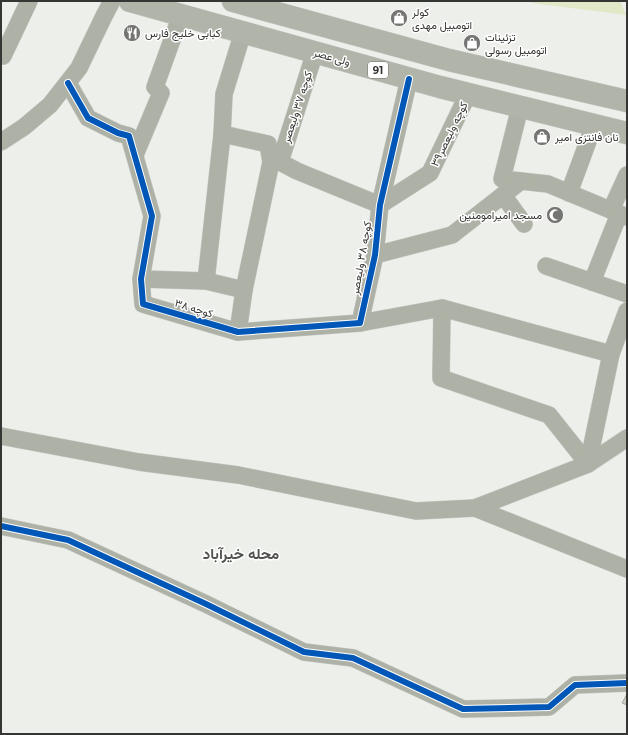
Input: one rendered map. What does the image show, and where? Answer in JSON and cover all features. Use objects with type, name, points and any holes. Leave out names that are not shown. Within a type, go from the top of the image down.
[{"type":"main road","name":"ولی عصر","points":[[130,1],[409,79],[627,133]]},
{"type":"main road","points":[[233,1],[449,60],[627,101]]},
{"type":"street","points":[[3,56],[29,1]]},
{"type":"street","points":[[1,142],[24,127],[50,105],[68,83],[79,68],[112,1]]},
{"type":"street","points":[[135,155],[161,93],[155,87],[181,15]]},
{"type":"street","points":[[206,280],[222,135],[224,94],[243,32]]},
{"type":"street","name":"کوچه ۳۷ ولیعصر","points":[[238,332],[244,290],[275,162],[315,52]]},
{"type":"street","name":"کوچه ۳۸ ولیعصر","points":[[360,323],[375,255],[380,205],[409,79]]},
{"type":"street","points":[[68,83],[88,118],[129,136],[152,216],[141,279],[206,280],[244,290]]},
{"type":"street","name":"کوچه ولیعصر۳۹","points":[[380,205],[430,173],[468,94]]},
{"type":"street","points":[[520,107],[502,187],[524,224]]},
{"type":"street","points":[[569,193],[594,125]]},
{"type":"street","points":[[222,135],[268,144],[275,162],[380,205]]},
{"type":"street","points":[[592,282],[619,214],[627,176]]},
{"type":"street","points":[[375,255],[452,234],[502,187],[521,181],[548,184],[619,214]]},
{"type":"street","points":[[546,266],[627,294]]},
{"type":"street","name":"کوچه ۳۸","points":[[141,279],[143,304],[238,332]]},
{"type":"street","points":[[442,308],[441,378],[550,416],[588,464]]},
{"type":"street","points":[[238,332],[360,323],[442,308],[611,354]]},
{"type":"street","points":[[588,464],[611,354],[627,312]]},
{"type":"street","points":[[1,436],[139,462],[238,475],[416,511],[475,508],[588,464],[627,438]]},
{"type":"street","points":[[475,508],[627,569]]},
{"type":"street","points":[[1,526],[68,540],[206,604],[304,652],[353,658],[463,709],[549,707],[574,685],[627,683]]},
{"type":"green space","points":[[524,1],[620,1],[626,15],[539,4]]},
{"type":"building","points":[[627,694],[627,705],[622,703]]},
{"type":"cycle path","points":[[68,83],[88,118],[118,133],[129,136],[152,216],[141,279],[143,304],[238,332],[360,323],[375,255],[380,205],[409,79]]},
{"type":"cycle path","points":[[1,526],[68,540],[206,604],[304,652],[353,658],[463,709],[549,707],[575,685],[627,683]]},
{"type":"place","name":"کولر اتومبیل مهدی","points":[[399,18]]},
{"type":"place","name":"کبابی خلیج فارس","points":[[132,33]]},
{"type":"place","name":"تزئینات اتومبیل رسولی","points":[[472,43]]},
{"type":"place","name":"نان فانتزی امیر","points":[[542,137]]},
{"type":"place","name":"مسجد امیرامومنین","points":[[555,215]]},
{"type":"district","name":"محله خیرآباد","points":[[241,554]]}]
